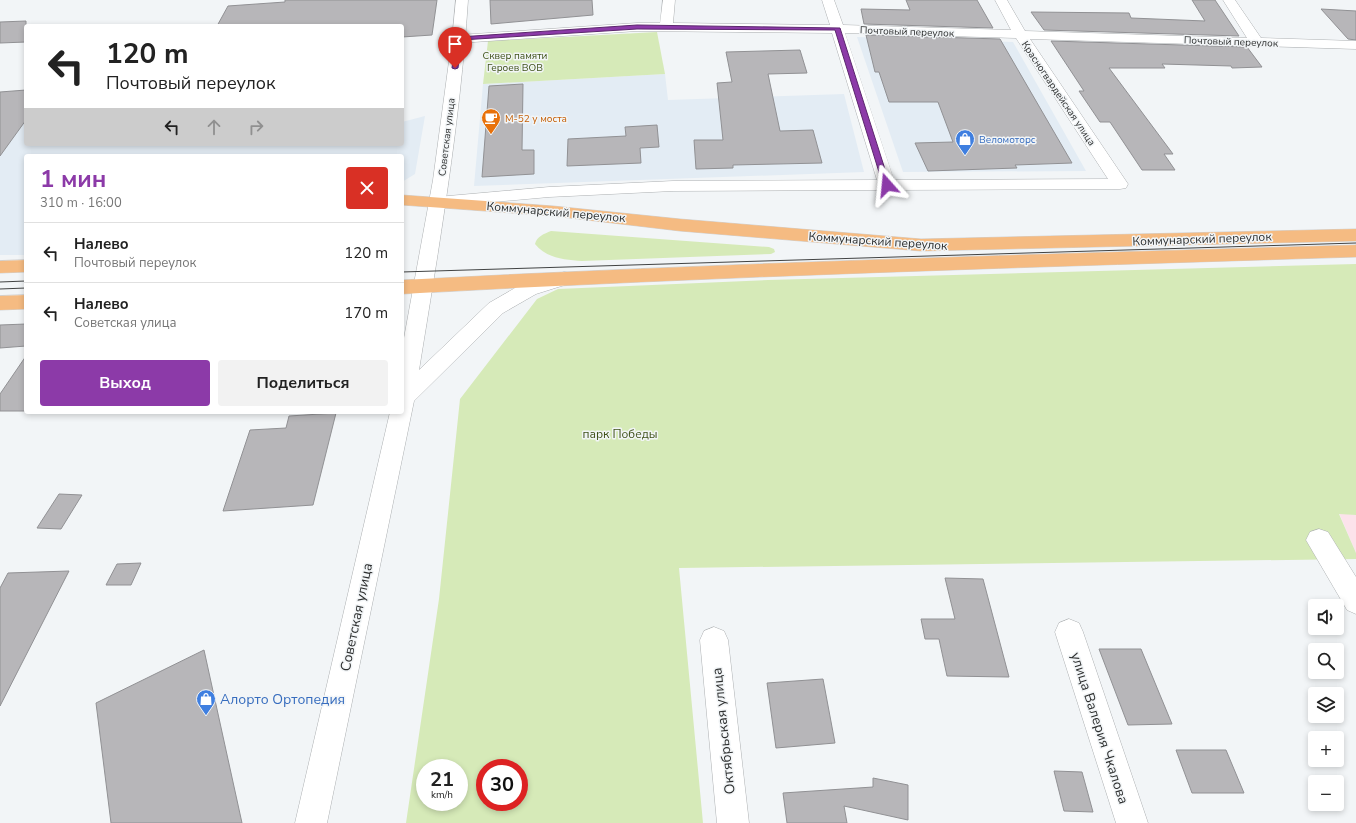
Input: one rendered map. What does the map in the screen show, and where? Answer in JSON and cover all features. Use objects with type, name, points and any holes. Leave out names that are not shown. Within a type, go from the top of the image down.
[{"type":"main road","name":"Коммунарский переулок","points":[[404,200],[921,245],[1356,235]]},
{"type":"main road","name":"Коммунарский переулок","points":[[404,287],[566,278],[1083,259],[1356,251]]},
{"type":"main road","points":[[0,267],[24,266]]},
{"type":"main road","points":[[0,303],[24,302]]},
{"type":"street","name":"Советская улица","points":[[404,400],[437,202],[459,39],[462,0]]},
{"type":"street","points":[[666,27],[669,0]]},
{"type":"street","points":[[437,202],[549,192],[665,186],[887,185],[828,0]]},
{"type":"street","name":"Красногвардейская улица","points":[[887,185],[1120,184],[1021,36],[1001,0]]},
{"type":"street","points":[[1230,0],[1256,41]]},
{"type":"street","name":"Почтовый переулок","points":[[459,39],[637,27],[666,27],[838,29],[1021,36],[1256,41],[1356,45]]},
{"type":"street","points":[[404,405],[496,308],[529,289],[566,278]]},
{"type":"street","name":"Советская улица","points":[[311,823],[401,414]]},
{"type":"street","points":[[1319,540],[1356,601]]},
{"type":"street","name":"улица Валерия Чкалова","points":[[1069,632],[1132,823]]},
{"type":"street","name":"Октябрьская улица","points":[[714,640],[732,823]]},
{"type":"shaded area","points":[[857,37],[1013,42],[1086,171],[903,172]]},
{"type":"shaded area","points":[[665,74],[668,100],[844,94],[864,172],[474,186],[483,84]]},
{"type":"shaded area","points":[[425,116],[415,174],[404,181],[404,154],[24,154],[24,255],[0,255],[0,119],[24,118],[24,146],[404,146],[404,121]]},
{"type":"shaded area","points":[[1339,513],[1356,515],[1356,553]]},
{"type":"green space","name":"Сквер памяти Героев ВОВ","points":[[657,32],[665,74],[483,84],[488,41]]},
{"type":"green space","points":[[551,231],[769,247],[774,249],[775,252],[771,254],[576,261],[556,257],[539,249],[535,244],[536,241],[543,234]]},
{"type":"green space","name":"парк Победы","points":[[1356,264],[1356,515],[1339,514],[1356,553],[1356,559],[679,568],[703,823],[406,823],[439,599],[460,399],[537,299],[558,289],[768,280]]},
{"type":"building","points":[[285,0],[437,0],[432,35],[404,37],[404,24],[218,24],[228,6],[285,2]]},
{"type":"building","points":[[490,0],[592,0],[593,15],[491,24]]},
{"type":"building","points":[[906,0],[977,0],[993,28],[864,24],[861,9],[910,10]]},
{"type":"building","points":[[1192,0],[1215,0],[1239,36],[1044,30],[1031,12],[1129,13],[1131,18],[1205,21]]},
{"type":"building","points":[[1321,9],[1356,11],[1356,40],[1348,39]]},
{"type":"building","points":[[26,21],[26,24],[24,24],[24,42],[0,43],[0,22]]},
{"type":"building","points":[[866,35],[1000,39],[1072,163],[1015,165],[1017,168],[928,171],[915,143],[953,142],[938,102],[889,102],[879,72],[875,72]]},
{"type":"building","points":[[1051,41],[1247,47],[1262,67],[1232,68],[1231,66],[1162,64],[1165,68],[1109,68],[1173,154],[1164,154],[1175,170],[1142,170],[1110,122],[1100,122],[1079,91],[1084,91]]},
{"type":"building","points":[[800,50],[807,73],[768,74],[780,131],[813,130],[822,163],[733,165],[733,168],[696,169],[694,140],[723,140],[717,83],[732,82],[726,52]]},
{"type":"building","points":[[523,84],[522,150],[534,150],[534,174],[482,177],[489,86]]},
{"type":"building","points":[[24,90],[24,123],[0,156],[0,92]]},
{"type":"building","points":[[657,125],[659,147],[640,148],[641,163],[567,166],[568,139],[626,136],[625,127]]},
{"type":"building","points":[[24,324],[24,346],[0,348],[0,325]]},
{"type":"building","points":[[24,359],[24,411],[0,411],[0,394]]},
{"type":"building","points":[[336,414],[313,505],[223,511],[250,430],[286,428],[289,416]]},
{"type":"building","points":[[59,494],[82,495],[61,529],[37,528]]},
{"type":"building","points":[[141,563],[131,585],[106,585],[117,564]]},
{"type":"building","points":[[69,571],[0,706],[0,588],[8,573]]},
{"type":"building","points":[[945,578],[983,579],[1009,677],[947,676],[939,639],[925,639],[921,619],[955,619]]},
{"type":"building","points":[[1099,649],[1141,649],[1172,724],[1128,725]]},
{"type":"building","points":[[204,650],[242,823],[111,823],[96,703]]},
{"type":"building","points":[[823,679],[835,743],[776,748],[767,683]]},
{"type":"building","points":[[1176,750],[1226,750],[1244,793],[1192,793]]},
{"type":"building","points":[[1054,771],[1082,772],[1093,812],[1064,811]]},
{"type":"building","points":[[873,778],[908,785],[908,820],[844,806],[847,823],[787,823],[783,793],[873,787]]},
{"type":"tram line","points":[[404,272],[1356,243]]},
{"type":"tram line","points":[[0,282],[24,281]]},
{"type":"tram line","points":[[0,289],[24,288]]},
{"type":"place","name":"М-52 у моста","points":[[491,135]]},
{"type":"place","name":"Веломоторс","points":[[965,156]]},
{"type":"place","name":"Алорто Ортопедия","points":[[206,716]]},
{"type":"route","points":[[455,68],[459,39],[637,27],[838,29],[887,185]]}]
